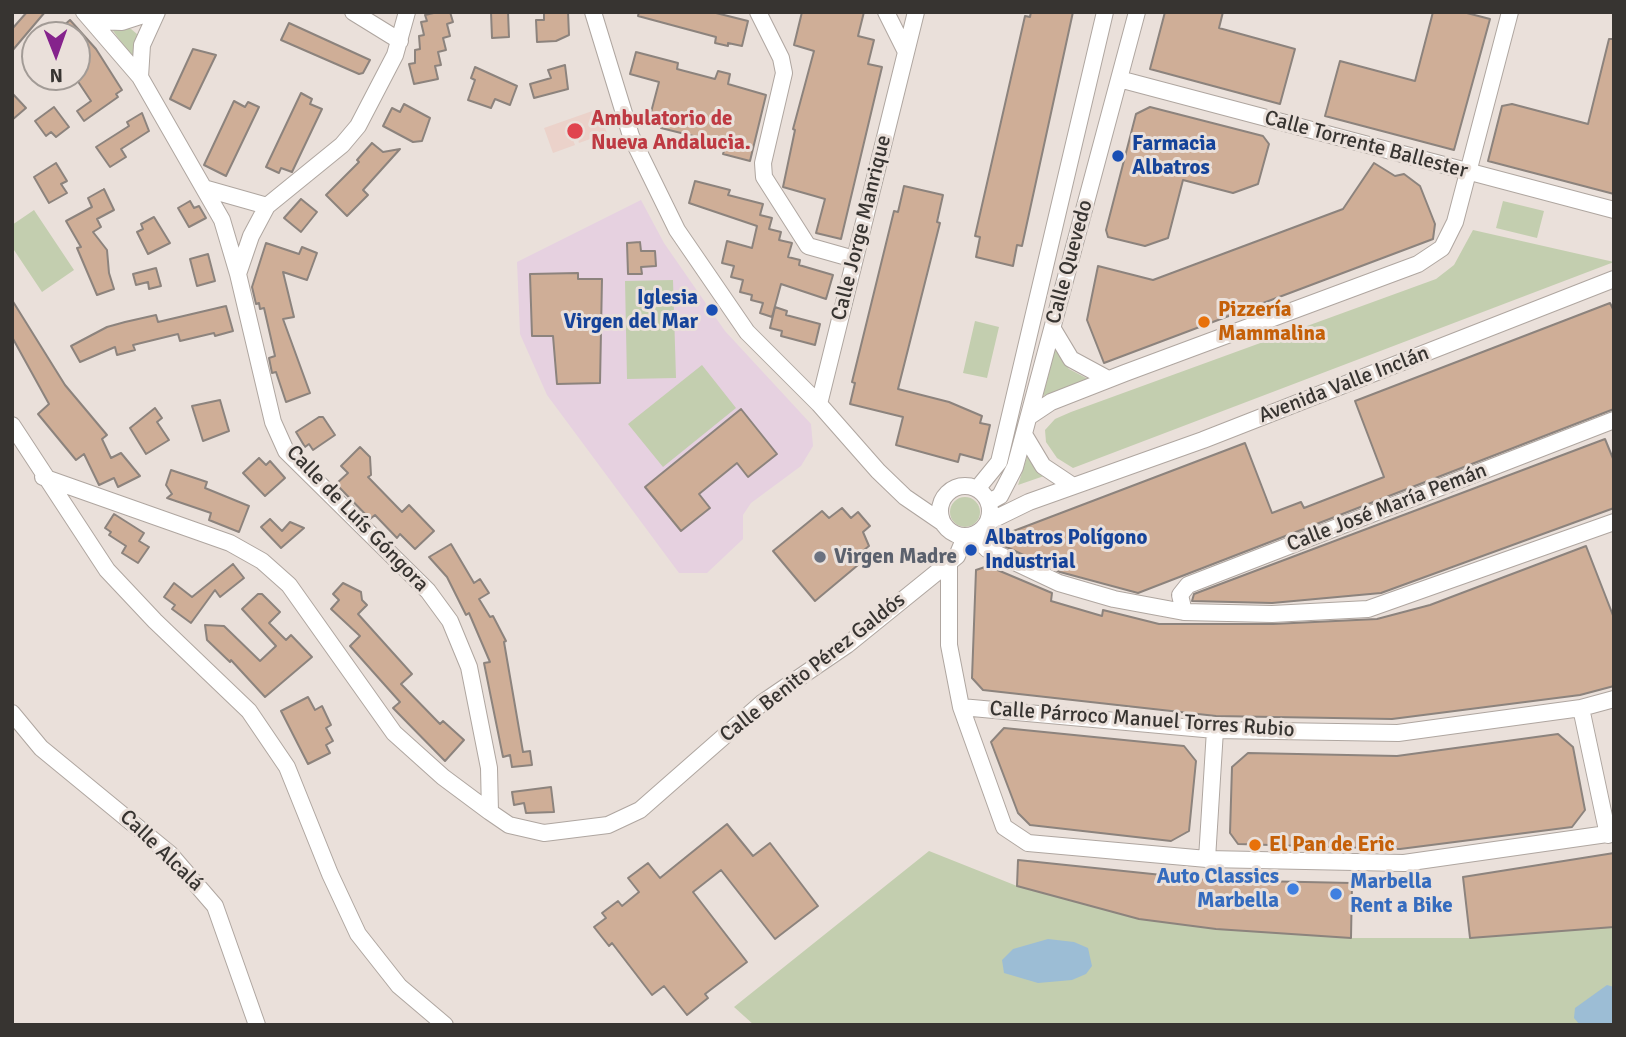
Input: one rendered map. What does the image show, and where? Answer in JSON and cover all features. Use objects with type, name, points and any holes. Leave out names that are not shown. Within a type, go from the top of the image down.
[{"type":"street","points":[[90,17],[122,22],[155,12]]},
{"type":"street","points":[[140,77],[142,45],[155,12]]},
{"type":"street","points":[[353,12],[400,41]]},
{"type":"street","points":[[239,274],[251,236],[267,206],[342,145],[358,126],[374,100],[400,41],[407,12]]},
{"type":"street","points":[[593,12],[631,136],[677,230],[747,332],[819,404],[905,497],[943,523],[950,532],[969,536],[987,549],[1059,583],[1114,599],[1184,612],[1272,614],[1368,609],[1614,522]]},
{"type":"street","points":[[758,12],[781,58],[784,74],[764,163],[764,177],[808,246],[854,259]]},
{"type":"street","points":[[886,12],[906,52]]},
{"type":"street","name":"Calle Jorge Manrique","points":[[819,404],[916,12]]},
{"type":"street","name":"Calle Quevedo","points":[[977,489],[999,462],[1105,12]]},
{"type":"street","name":"Calle Quevedo","points":[[989,510],[1006,488],[1025,436],[1137,12]]},
{"type":"street","points":[[1030,416],[1051,402],[1108,379],[1418,264],[1442,248],[1455,222],[1510,12]]},
{"type":"street","name":"Calle de Luís Góngora","points":[[90,17],[140,77],[222,220],[239,274],[273,422],[286,451],[428,591],[450,621],[470,667],[489,768],[490,812]]},
{"type":"street","name":"Calle Torrente Ballester","points":[[1119,79],[1614,210]]},
{"type":"street","points":[[207,190],[267,206]]},
{"type":"street","name":"Avenida Valle Inclán","points":[[989,510],[1029,502],[1203,440],[1614,279]]},
{"type":"street","points":[[1053,330],[1071,359],[1108,379]]},
{"type":"street","name":"Calle José María Pemán","points":[[1184,612],[1181,595],[1188,585],[1614,420]]},
{"type":"street","points":[[12,425],[43,477],[107,570],[155,621],[250,711],[286,767],[358,934],[399,986],[445,1025]]},
{"type":"street","points":[[1025,436],[1043,466],[1073,486]]},
{"type":"street","name":"Calle Benito Pérez Galdós","points":[[43,477],[230,543],[262,561],[289,585],[394,733],[443,777],[509,825],[544,833],[608,825],[640,810],[762,703],[847,645],[949,563],[957,556],[969,536]]},
{"type":"street","points":[[905,497],[945,495],[960,486],[977,489],[989,510],[969,536]]},
{"type":"street","points":[[943,523],[939,512],[945,495]]},
{"type":"street","points":[[949,563],[949,645],[961,707],[1004,827],[1028,844],[1207,859],[1404,863],[1611,834],[1581,708]]},
{"type":"street","name":"Calle Párroco Manuel Torres Rubio","points":[[961,707],[1215,730],[1398,733],[1581,708],[1614,699]]},
{"type":"street","name":"Calle Alcalá","points":[[12,713],[41,748],[170,854],[215,906],[257,1025]]},
{"type":"street","points":[[1207,859],[1215,730]]},
{"type":"shaded area","name":"Ambulatorio de Nueva Andalucia.","points":[[598,109],[607,133],[579,143],[576,133],[571,135],[575,145],[553,153],[544,128]]},
{"type":"shaded area","points":[[641,200],[664,243],[725,331],[811,424],[813,446],[801,466],[751,503],[743,515],[743,539],[707,573],[679,573],[547,395],[520,334],[517,262]]},
{"type":"green space","points":[[111,28],[131,29],[137,34],[135,61]]},
{"type":"green space","points":[[1503,201],[1544,211],[1537,238],[1496,228]]},
{"type":"green space","points":[[34,210],[74,270],[42,292],[12,247],[12,225]]},
{"type":"green space","points":[[1473,230],[1614,262],[1073,468],[1057,458],[1046,442],[1045,430],[1055,419],[1071,412],[1436,279],[1454,265]]},
{"type":"green space","points":[[673,280],[676,378],[627,379],[625,281]]},
{"type":"green space","points":[[975,321],[999,327],[987,378],[963,373]]},
{"type":"green space","points":[[1055,349],[1069,369],[1088,379],[1043,396]]},
{"type":"green space","points":[[702,365],[736,408],[663,467],[628,424]]},
{"type":"green space","points":[[1028,454],[1044,476],[1018,485]]},
{"type":"green space","points":[[965,497],[976,501],[980,512],[976,523],[965,527],[954,523],[950,512],[954,501]]},
{"type":"green space","points":[[929,851],[1017,886],[1139,919],[1216,929],[1351,938],[1470,938],[1614,927],[1614,1025],[754,1025],[734,1007]]},
{"type":"water","points":[[1048,939],[1074,942],[1088,948],[1092,966],[1086,974],[1072,980],[1038,983],[1004,973],[1002,960],[1013,949]]},
{"type":"water","points":[[1607,985],[1614,987],[1614,1025],[1580,1025],[1574,1018],[1575,1008]]},
{"type":"building","points":[[27,12],[45,12],[37,21],[21,21],[21,40],[12,51],[12,29]]},
{"type":"building","points":[[450,12],[453,22],[447,24],[450,36],[443,38],[446,50],[438,52],[441,65],[435,66],[438,79],[414,84],[409,64],[415,63],[415,50],[420,49],[419,36],[424,35],[421,22],[427,21],[425,15]]},
{"type":"building","points":[[491,12],[508,12],[509,37],[492,38]]},
{"type":"building","points":[[568,12],[569,35],[556,41],[537,42],[536,20],[544,20],[544,13]]},
{"type":"building","points":[[639,12],[712,12],[748,21],[742,46],[728,43],[728,46],[715,43],[716,37],[638,16]]},
{"type":"building","points":[[802,12],[864,12],[858,36],[874,40],[868,64],[882,67],[841,239],[816,233],[825,199],[783,187],[795,130],[793,129],[814,51],[794,45]]},
{"type":"building","points":[[1031,12],[1073,12],[1022,246],[1017,245],[1013,266],[976,257],[980,237],[975,236],[1025,16],[1030,17]]},
{"type":"building","points":[[1165,12],[1223,12],[1219,28],[1295,49],[1280,104],[1150,69]]},
{"type":"building","points":[[1433,12],[1463,12],[1490,19],[1454,150],[1325,116],[1340,61],[1415,81]]},
{"type":"building","points":[[289,23],[370,60],[363,73],[359,74],[281,40]]},
{"type":"building","points":[[1609,39],[1614,39],[1614,194],[1488,161],[1502,106],[1512,104],[1588,124]]},
{"type":"building","points":[[91,43],[122,90],[116,94],[118,97],[84,121],[77,111],[91,101],[84,91],[91,91]]},
{"type":"building","points":[[193,49],[216,55],[190,109],[170,99]]},
{"type":"building","points":[[636,52],[678,63],[677,69],[715,79],[718,71],[730,74],[728,84],[766,95],[750,161],[723,154],[724,151],[712,145],[713,141],[661,128],[663,123],[649,120],[659,82],[630,74]]},
{"type":"building","points":[[565,65],[568,89],[534,98],[530,84],[551,78],[548,70]]},
{"type":"building","points":[[475,67],[517,86],[510,105],[495,99],[491,108],[468,100],[475,80],[471,78]]},
{"type":"building","points":[[12,93],[26,108],[12,120]]},
{"type":"building","points":[[301,93],[312,99],[310,104],[322,109],[292,172],[281,168],[279,173],[266,167]]},
{"type":"building","points":[[234,101],[245,107],[248,102],[259,107],[226,176],[204,165]]},
{"type":"building","points":[[404,104],[430,118],[422,141],[413,142],[383,126],[392,108],[400,112]]},
{"type":"building","points":[[54,107],[69,127],[56,137],[51,132],[46,136],[35,121]]},
{"type":"building","points":[[1150,107],[1263,136],[1269,144],[1258,184],[1233,193],[1183,180],[1168,238],[1145,246],[1108,237],[1106,230],[1136,114]]},
{"type":"building","points":[[142,113],[149,131],[121,149],[126,157],[110,167],[96,147],[129,126],[127,122]]},
{"type":"building","points":[[372,143],[383,152],[400,149],[363,190],[368,195],[347,216],[326,195],[359,162],[357,160]]},
{"type":"building","points":[[56,163],[67,181],[61,184],[67,193],[49,203],[34,177]]},
{"type":"building","points":[[1374,163],[1395,176],[1404,174],[1420,186],[1435,224],[1433,239],[1104,363],[1087,320],[1098,266],[1153,280],[1343,209]]},
{"type":"building","points":[[695,181],[730,190],[728,195],[763,204],[760,215],[772,218],[769,229],[781,232],[779,240],[792,243],[788,257],[800,260],[799,265],[833,275],[826,299],[781,284],[772,317],[760,313],[763,303],[751,300],[752,295],[740,292],[743,280],[731,277],[734,266],[722,263],[727,241],[752,248],[757,226],[689,203]]},
{"type":"building","points":[[904,186],[943,195],[937,222],[940,223],[898,389],[949,402],[982,416],[980,423],[990,425],[982,460],[960,454],[958,462],[896,445],[903,417],[850,404],[855,383],[852,382],[894,211],[898,212]]},
{"type":"building","points":[[104,189],[114,210],[97,219],[101,227],[93,232],[107,250],[114,289],[97,295],[77,248],[81,247],[66,221],[92,207],[88,198]]},
{"type":"building","points":[[301,199],[317,212],[301,232],[284,218]]},
{"type":"building","points":[[190,201],[194,208],[199,206],[206,218],[189,227],[178,208]]},
{"type":"building","points":[[154,217],[170,243],[148,254],[137,232],[143,229],[141,224]]},
{"type":"building","points":[[640,242],[641,251],[655,251],[656,266],[641,267],[642,274],[628,274],[627,243]]},
{"type":"building","points":[[266,243],[299,254],[302,247],[317,253],[307,280],[283,272],[294,317],[283,319],[310,393],[286,402],[276,372],[272,373],[269,358],[275,356],[264,308],[260,309],[259,303],[256,304],[252,287]]},
{"type":"building","points":[[208,254],[215,281],[197,286],[190,259]]},
{"type":"building","points":[[156,268],[161,286],[149,289],[148,282],[136,285],[133,274]]},
{"type":"building","points":[[578,273],[578,279],[602,279],[600,383],[557,384],[553,336],[532,336],[530,274]]},
{"type":"building","points":[[12,300],[65,385],[107,435],[102,439],[111,458],[121,453],[140,476],[118,487],[114,478],[99,485],[84,454],[76,460],[38,414],[49,404],[12,337]]},
{"type":"building","points":[[1610,303],[1614,311],[1614,409],[1138,593],[1060,572],[1002,545],[1003,535],[1245,443],[1272,513],[1301,502],[1304,508],[1384,477],[1355,401]]},
{"type":"building","points":[[226,306],[233,331],[215,336],[214,333],[180,341],[178,334],[133,345],[135,350],[117,355],[115,347],[80,362],[71,346],[107,327],[125,322],[156,315],[158,322]]},
{"type":"building","points":[[775,307],[787,311],[786,315],[820,324],[815,345],[781,336],[782,331],[770,328]]},
{"type":"building","points":[[220,400],[229,431],[203,441],[192,406]]},
{"type":"building","points":[[155,408],[162,418],[157,422],[169,440],[146,454],[130,428]]},
{"type":"building","points":[[741,409],[777,454],[748,477],[737,463],[699,494],[710,508],[681,531],[645,487]]},
{"type":"building","points":[[323,417],[335,435],[313,450],[309,444],[305,447],[296,432]]},
{"type":"building","points":[[1605,439],[1614,461],[1614,508],[1381,593],[1272,603],[1192,601],[1194,594]]},
{"type":"building","points":[[360,447],[370,457],[371,475],[368,477],[402,512],[409,505],[434,531],[415,549],[400,534],[397,538],[375,515],[370,519],[336,484],[348,473],[341,466]]},
{"type":"building","points":[[259,458],[266,465],[270,461],[285,478],[265,496],[243,473]]},
{"type":"building","points":[[171,470],[207,482],[205,488],[249,506],[239,532],[209,520],[211,513],[167,498],[172,494],[166,485]]},
{"type":"building","name":"Virgen Madre","points":[[842,508],[851,518],[858,512],[870,526],[863,532],[869,546],[859,554],[864,560],[815,601],[773,551],[822,511],[829,518]]},
{"type":"building","points":[[114,514],[144,533],[139,541],[149,547],[138,563],[122,553],[126,546],[109,535],[111,532],[105,528]]},
{"type":"building","points":[[270,519],[282,531],[290,522],[304,528],[281,548],[261,527]]},
{"type":"building","points":[[451,544],[474,583],[480,579],[489,593],[479,599],[490,617],[493,616],[506,641],[504,642],[523,752],[530,751],[532,765],[512,767],[510,755],[503,757],[484,663],[490,662],[469,613],[466,615],[447,577],[429,557]]},
{"type":"building","points":[[1586,546],[1614,618],[1614,686],[1580,695],[1392,719],[1216,716],[983,690],[972,678],[976,570],[988,566],[1052,593],[1051,601],[1102,616],[1103,610],[1159,624],[1273,624],[1377,619],[1430,605]]},
{"type":"building","points":[[233,564],[244,578],[220,597],[215,590],[191,623],[172,609],[175,605],[164,597],[174,583],[192,597]]},
{"type":"building","points":[[343,583],[361,592],[362,600],[367,605],[358,614],[412,674],[401,684],[440,724],[443,721],[464,740],[445,761],[393,708],[400,702],[350,646],[360,636],[331,609],[339,600],[333,594]]},
{"type":"building","points":[[258,594],[262,594],[280,612],[269,623],[286,640],[291,635],[312,657],[265,697],[231,660],[230,662],[207,640],[205,625],[224,626],[260,661],[276,646],[242,609]]},
{"type":"building","points":[[308,697],[315,710],[322,706],[331,725],[326,728],[333,741],[326,745],[330,753],[308,764],[281,711]]},
{"type":"building","points":[[1004,728],[1184,746],[1196,761],[1189,831],[1171,841],[1030,825],[1018,813],[991,742]]},
{"type":"building","points":[[1558,734],[1573,747],[1585,810],[1572,827],[1400,849],[1238,844],[1230,833],[1232,767],[1248,753],[1397,756]]},
{"type":"building","points":[[551,787],[554,812],[526,813],[524,803],[514,805],[512,792]]},
{"type":"building","points":[[727,824],[753,856],[770,843],[818,906],[775,939],[721,870],[693,892],[747,962],[705,994],[708,998],[687,1015],[664,986],[652,995],[612,943],[609,946],[594,927],[606,918],[602,913],[618,901],[622,906],[639,892],[628,878],[648,863],[660,878]]},
{"type":"building","points":[[1614,853],[1614,927],[1470,938],[1463,877]]},
{"type":"building","points":[[1018,860],[1210,880],[1352,883],[1351,938],[1216,929],[1139,919],[1017,886]]},
{"type":"place","name":"Ambulatorio de Nueva Andalucia.","points":[[575,131]]},
{"type":"place","name":"Farmacia Albatros","points":[[1118,156]]},
{"type":"place","name":"Iglesia Virgen del Mar","points":[[712,310]]},
{"type":"place","name":"Pizzería Mammalina","points":[[1204,322]]},
{"type":"place","name":"Albatros Polígono Industrial","points":[[971,550]]},
{"type":"place","name":"Virgen Madre","points":[[820,557]]},
{"type":"place","name":"El Pan de Eric","points":[[1255,845]]},
{"type":"place","name":"Auto Classics Marbella","points":[[1293,889]]},
{"type":"place","name":"Marbella Rent a Bike","points":[[1336,894]]}]
